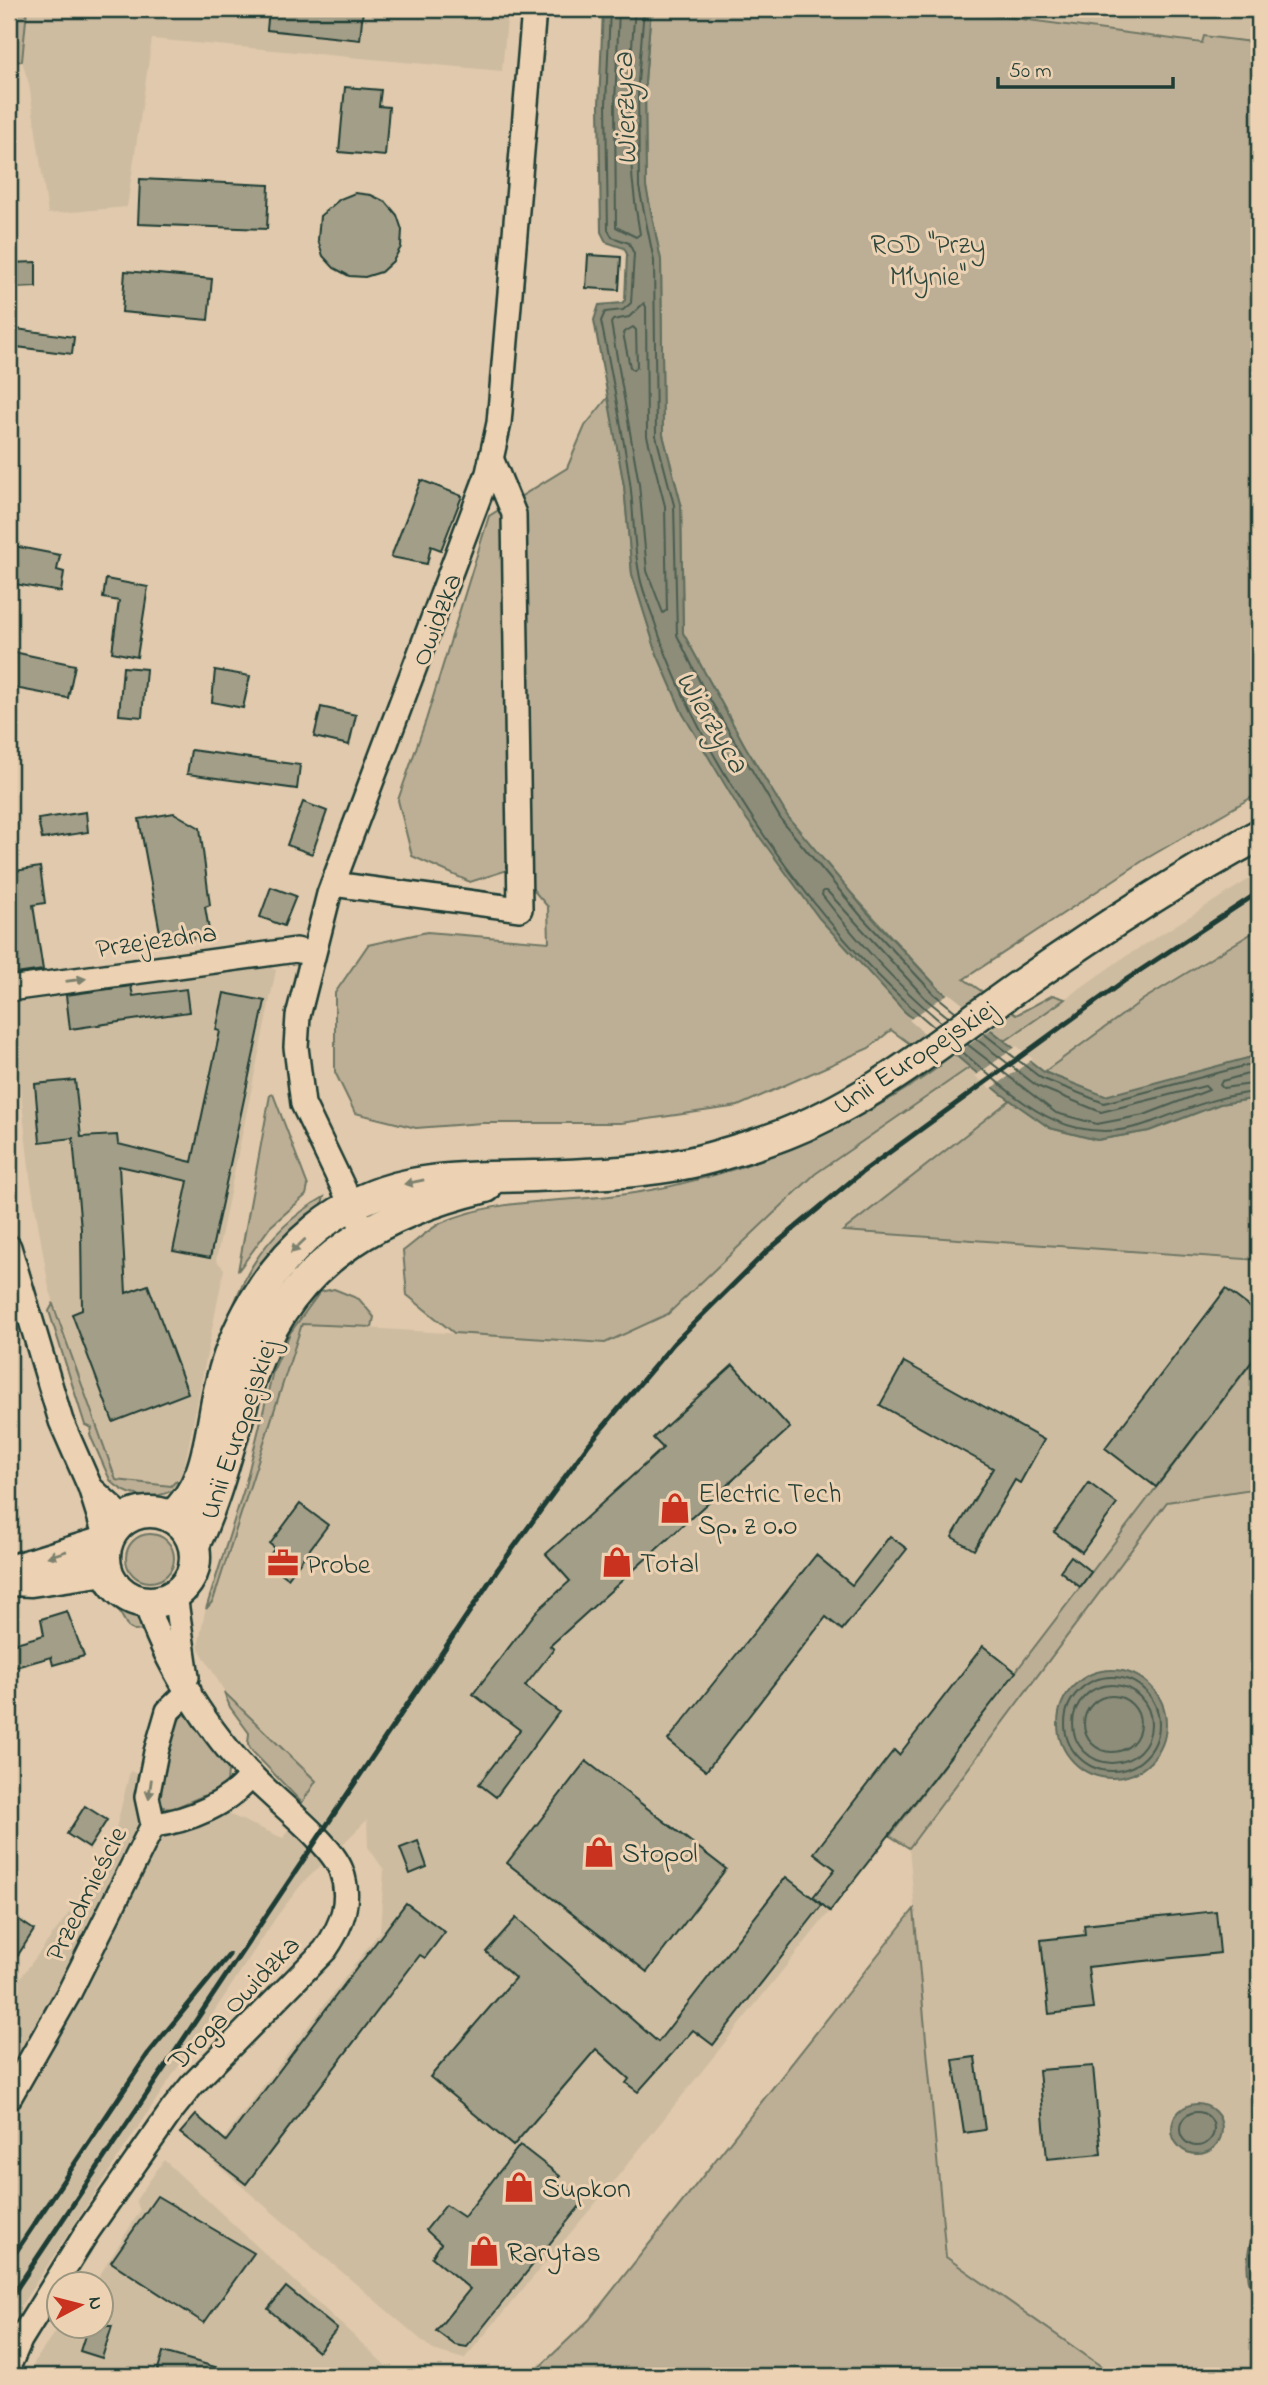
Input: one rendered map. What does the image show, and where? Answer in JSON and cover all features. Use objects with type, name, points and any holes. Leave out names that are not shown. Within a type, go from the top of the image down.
[{"type":"main road","name":"Unii Europejskiej","points":[[352,1205],[414,1181],[468,1176],[624,1172],[715,1157],[804,1125],[841,1107],[922,1056],[1111,922],[1200,867],[1259,835]]},
{"type":"main road","name":"Unii Europejskiej","points":[[194,1545],[210,1513],[257,1359],[294,1292],[326,1259],[365,1233],[416,1210],[471,1190],[531,1176]]},
{"type":"main road","points":[[171,1517],[192,1497],[202,1475],[219,1391],[243,1320],[265,1283],[289,1254],[318,1227],[352,1205]]},
{"type":"main road","points":[[9,1580],[31,1581],[113,1543],[148,1512],[171,1517],[181,1524],[194,1545],[192,1573],[175,1595],[146,1602],[121,1592],[113,1543]]},
{"type":"main road","points":[[9,1571],[113,1543]]},
{"type":"street","name":"Owidzka","points":[[365,1233],[303,1104],[298,1076],[298,1016],[312,954],[333,884],[463,546],[491,458],[500,409],[534,9]]},
{"type":"street","points":[[333,884],[520,909],[514,514],[491,458]]},
{"type":"street","name":"Przejezdna","points":[[9,989],[296,950],[312,954]]},
{"type":"street","points":[[9,1247],[61,1421],[113,1543]]},
{"type":"street","name":"Droga Owidzka","points":[[175,1595],[190,1691]]},
{"type":"street","name":"Droga Owidzka","points":[[9,2365],[20,2340],[87,2232],[172,2109],[192,2085],[299,1979],[337,1933],[346,1902],[341,1869],[327,1849],[251,1775],[220,1738],[155,1634],[146,1602]]},
{"type":"street","name":"Przedmieście","points":[[9,2098],[69,1993],[153,1825],[147,1797],[156,1752],[168,1711],[190,1691]]},
{"type":"street","name":"Przedmieście","points":[[153,1825],[179,1822],[240,1790],[251,1775]]},
{"type":"shaded area","points":[[27,9],[508,9],[502,71],[152,39],[127,207],[48,214],[29,84],[22,61]]},
{"type":"shaded area","points":[[968,9],[1259,9],[1259,43],[1204,36],[1202,43],[968,12]]},
{"type":"shaded area","points":[[1259,873],[1259,929],[1144,999],[1044,1072],[1005,1041],[1120,960]]},
{"type":"shaded area","points":[[259,964],[276,970],[216,1260],[224,1269],[183,1474],[171,1486],[116,1480],[49,1288],[30,1177],[11,1000]]},
{"type":"shaded area","points":[[970,1067],[1010,1100],[844,1231],[1259,1260],[1259,1353],[890,1836],[610,2186],[464,2359],[433,2350],[209,2158],[380,1931],[384,1870],[368,1847],[367,1820],[301,1885],[277,1916],[9,2324],[9,1993],[108,1861],[130,1771],[283,1838],[316,1782],[223,1689],[198,1647],[205,1611],[214,1601],[302,1324],[605,1343],[668,1314],[815,1174]]},
{"type":"shaded area","points":[[1259,1488],[1259,2376],[1115,2376],[946,2258],[909,1848],[1167,1502]]},
{"type":"shaded area","points":[[164,2160],[397,2376],[30,2376],[35,2361],[50,2340],[116,2340],[116,2270],[103,2270],[140,2211],[136,2200]]},
{"type":"green space","points":[[9,9],[27,9],[22,61],[9,63]]},
{"type":"green space","name":"ROD \"Przy Młynie\"","points":[[651,9],[968,9],[968,12],[1202,43],[1204,36],[1259,43],[1259,793],[1144,860],[964,979],[1016,1015],[1053,995],[1065,999],[1005,1041],[939,989],[820,859],[788,817],[745,746],[683,633],[681,504],[663,435],[661,260],[646,187],[645,82]]},
{"type":"green space","points":[[609,396],[624,486],[632,574],[657,654],[683,714],[904,1011],[970,1067],[815,1174],[668,1314],[605,1343],[454,1333],[407,1295],[403,1251],[441,1223],[489,1208],[615,1196],[720,1174],[759,1161],[835,1129],[906,1089],[940,1066],[891,1030],[869,1048],[738,1106],[621,1123],[482,1123],[416,1128],[355,1113],[335,1072],[335,993],[368,945],[427,932],[549,942],[548,907],[528,884],[530,863],[470,882],[412,856],[398,800],[426,720],[489,516],[567,468],[585,426]]},
{"type":"green space","points":[[1259,929],[1259,1055],[1105,1097],[1044,1072],[1144,999]]},
{"type":"green space","points":[[273,1094],[308,1186],[306,1195],[270,1227],[238,1271],[270,1095]]},
{"type":"green space","points":[[1259,1098],[1259,1260],[843,1231],[1010,1100],[1050,1128],[1097,1140],[1149,1131],[1220,1104]]},
{"type":"green space","points":[[324,1197],[321,1208],[218,1357],[242,1285],[266,1245],[301,1212]]},
{"type":"green space","points":[[334,1289],[359,1299],[374,1317],[372,1327],[302,1324],[213,1601],[206,1609],[245,1486],[273,1371],[290,1333],[320,1292]]},
{"type":"green space","points":[[53,1304],[116,1480],[171,1486],[176,1481],[180,1486],[162,1494],[144,1496],[126,1491],[110,1480],[90,1435],[92,1428],[85,1425],[49,1311]]},
{"type":"green space","points":[[1259,1353],[1259,1488],[1167,1502],[909,1848],[890,1836]]},
{"type":"green space","points":[[216,1528],[196,1599],[190,1600],[188,1609],[186,1598]]},
{"type":"green space","points":[[150,1534],[167,1541],[174,1558],[167,1575],[150,1582],[133,1575],[126,1558],[133,1541]]},
{"type":"green space","points":[[94,1581],[135,1613],[145,1630],[135,1631],[128,1627],[119,1611],[94,1587]]},
{"type":"green space","points":[[224,1692],[316,1781],[302,1803],[252,1751],[248,1744],[249,1733],[230,1707]]},
{"type":"green space","points":[[183,1714],[189,1717],[228,1769],[227,1786],[172,1809],[165,1808],[159,1801],[174,1727]]},
{"type":"green space","points":[[914,1909],[946,2257],[1115,2376],[530,2376],[589,2320]]},
{"type":"water","name":"Wierzyca","points":[[603,9],[651,9],[645,82],[646,187],[661,260],[663,435],[681,504],[683,633],[745,746],[788,817],[866,911],[939,989],[1044,1072],[1105,1096],[1259,1055],[1259,1098],[1220,1104],[1149,1131],[1097,1140],[1050,1128],[1000,1093],[904,1011],[819,918],[740,810],[683,714],[657,654],[632,574],[624,486],[594,320],[599,305],[622,303],[625,300],[627,254],[624,248],[606,242],[601,232],[599,105]]},
{"type":"water","points":[[1112,1670],[1133,1674],[1151,1685],[1162,1703],[1166,1724],[1162,1745],[1151,1763],[1133,1774],[1112,1778],[1091,1774],[1073,1763],[1062,1745],[1058,1724],[1062,1703],[1073,1685],[1091,1674]]},
{"type":"water","points":[[1197,2104],[1214,2112],[1222,2129],[1214,2146],[1197,2154],[1180,2146],[1172,2129],[1180,2112]]},
{"type":"water","points":[[1259,2224],[1259,2307],[1250,2287],[1247,2265],[1250,2244]]},
{"type":"pier","points":[[949,993],[993,1028],[952,1057],[909,1020]]},
{"type":"pier","points":[[1017,1046],[1033,1059],[991,1089],[975,1076]]},
{"type":"building","points":[[269,9],[363,9],[360,40],[267,30]]},
{"type":"building","points":[[345,87],[381,90],[379,106],[389,107],[385,156],[339,152]]},
{"type":"building","points":[[140,179],[269,185],[267,229],[138,224]]},
{"type":"building","points":[[355,193],[371,195],[386,202],[397,215],[402,230],[401,247],[393,261],[381,272],[365,277],[349,276],[334,268],[323,256],[318,240],[320,216],[340,199]]},
{"type":"building","points":[[588,255],[621,257],[619,290],[586,288]]},
{"type":"building","points":[[36,262],[36,287],[9,288],[9,263]]},
{"type":"building","points":[[125,271],[212,279],[208,320],[122,312]]},
{"type":"building","points":[[9,328],[74,337],[72,354],[9,346]]},
{"type":"building","points":[[421,480],[462,496],[441,550],[431,546],[427,564],[391,557]]},
{"type":"building","points":[[9,545],[60,555],[57,570],[64,572],[61,592],[9,583]]},
{"type":"building","points":[[106,579],[148,587],[137,657],[112,652],[119,601],[103,598]]},
{"type":"building","points":[[9,651],[75,665],[68,698],[9,687]]},
{"type":"building","points":[[123,667],[146,669],[142,717],[119,715]]},
{"type":"building","points":[[215,670],[250,676],[243,708],[212,702]]},
{"type":"building","points":[[321,707],[356,715],[349,745],[314,737]]},
{"type":"building","points":[[191,750],[300,765],[297,789],[187,774]]},
{"type":"building","points":[[303,802],[327,811],[312,854],[287,845]]},
{"type":"building","points":[[86,812],[88,832],[42,839],[38,819]]},
{"type":"building","points":[[174,813],[200,828],[210,905],[205,907],[210,936],[162,943],[139,819]]},
{"type":"building","points":[[40,867],[45,903],[33,905],[43,970],[9,975],[9,872]]},
{"type":"building","points":[[271,887],[296,896],[284,926],[260,917]]},
{"type":"building","points":[[131,986],[133,996],[186,989],[189,1012],[70,1029],[66,995]]},
{"type":"building","points":[[224,993],[265,1001],[210,1258],[173,1251],[188,1181],[119,1166],[126,1293],[148,1285],[188,1393],[113,1422],[72,1314],[82,1310],[81,1229],[73,1138],[40,1142],[35,1084],[75,1080],[81,1137],[117,1135],[118,1144],[192,1162],[220,1031],[216,1030]]},
{"type":"building","points":[[1226,1289],[1259,1314],[1259,1327],[1250,1340],[1259,1347],[1259,1352],[1156,1487],[1105,1448]]},
{"type":"building","points":[[904,1362],[1044,1440],[1020,1483],[1015,1480],[974,1550],[952,1537],[993,1468],[880,1405]]},
{"type":"building","points":[[733,1365],[790,1428],[550,1646],[554,1649],[525,1686],[559,1712],[496,1797],[479,1784],[520,1730],[473,1694],[536,1612],[570,1581],[546,1554],[663,1448],[653,1438]]},
{"type":"building","points":[[1089,1483],[1117,1504],[1082,1552],[1054,1532]]},
{"type":"building","points":[[300,1504],[328,1525],[288,1578],[265,1561],[275,1548],[270,1544]]},
{"type":"building","points":[[890,1536],[907,1549],[842,1630],[826,1617],[706,1771],[668,1740],[816,1555],[852,1585]]},
{"type":"building","points":[[1071,1556],[1091,1572],[1080,1587],[1060,1571]]},
{"type":"building","points":[[67,1611],[84,1656],[53,1665],[51,1657],[9,1669],[9,1645],[44,1635],[41,1619]]},
{"type":"building","points":[[983,1646],[1016,1672],[830,1911],[813,1897],[835,1869],[814,1853],[894,1750],[899,1755]]},
{"type":"building","points":[[586,1761],[726,1869],[647,1972],[507,1863]]},
{"type":"building","points":[[85,1806],[107,1820],[89,1848],[67,1834]]},
{"type":"building","points":[[418,1841],[427,1867],[410,1874],[400,1848]]},
{"type":"building","points":[[786,1877],[822,1905],[713,2045],[693,2030],[638,2092],[626,2083],[629,2079],[596,2049],[513,2146],[430,2077],[515,1978],[486,1952],[516,1918],[658,2042]]},
{"type":"building","points":[[406,1903],[445,1932],[425,1958],[420,1955],[246,2184],[180,2133],[196,2115],[226,2141]]},
{"type":"building","points":[[1216,1911],[1220,1953],[1088,1967],[1093,2009],[1049,2014],[1041,1940],[1085,1935],[1084,1925]]},
{"type":"building","points":[[9,1913],[34,1930],[9,1969]]},
{"type":"building","points":[[975,2057],[985,2130],[964,2133],[953,2060]]},
{"type":"building","points":[[1093,2066],[1101,2154],[1047,2159],[1039,2070]]},
{"type":"building","points":[[520,2145],[560,2176],[555,2181],[583,2202],[467,2347],[455,2345],[436,2331],[470,2289],[432,2257],[441,2244],[426,2230],[446,2205],[464,2217]]},
{"type":"building","points":[[157,2196],[254,2253],[204,2323],[111,2262]]},
{"type":"building","points":[[286,2287],[337,2329],[318,2352],[268,2309]]},
{"type":"building","points":[[84,2340],[108,2340],[102,2358],[80,2351]]},
{"type":"building","points":[[163,2352],[229,2371],[229,2376],[156,2376]]},
{"type":"railway","points":[[9,2300],[498,1569],[588,1445],[674,1343],[766,1252],[861,1173],[1124,981],[1259,892]]},
{"type":"railway","points":[[9,2262],[148,2054],[229,1955]]},
{"type":"place","name":"Electric Tech Sp. z o.o","points":[[675,1508]]},
{"type":"place","name":"Total","points":[[617,1562]]},
{"type":"place","name":"Probe","points":[[283,1563]]},
{"type":"place","name":"Stopol","points":[[599,1852]]},
{"type":"place","name":"Supkon","points":[[519,2187]]},
{"type":"place","name":"Rarytas","points":[[484,2251]]}]
